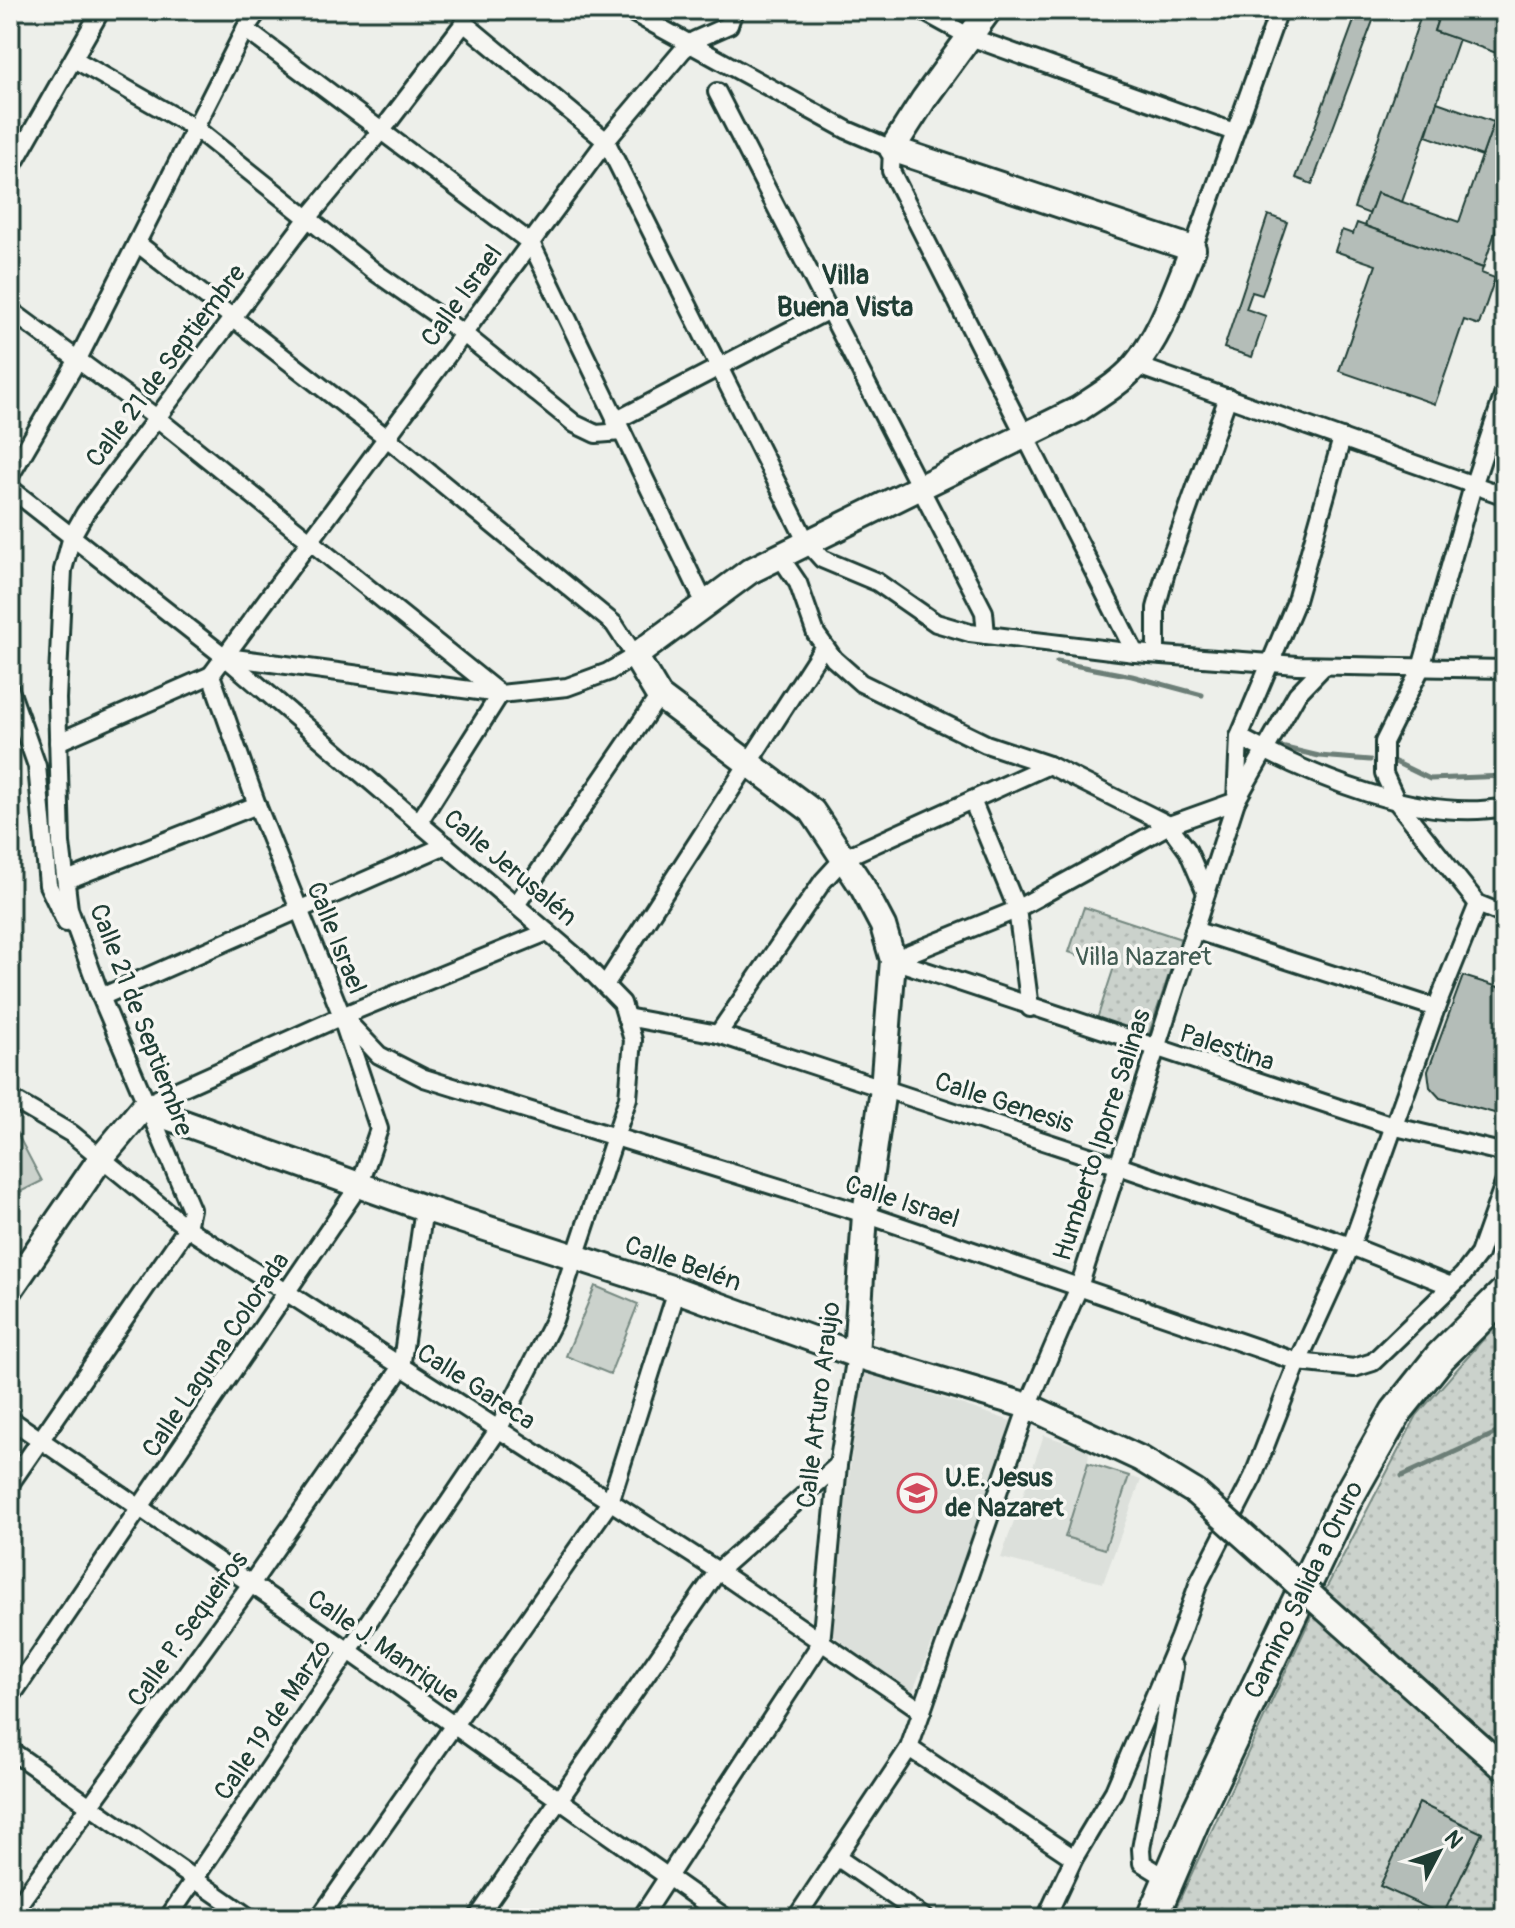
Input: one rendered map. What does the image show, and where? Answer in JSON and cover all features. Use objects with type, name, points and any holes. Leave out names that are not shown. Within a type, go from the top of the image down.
[{"type":"highway","name":"Camino Salida a Oruro","points":[[1152,1918],[1344,1504],[1396,1412],[1440,1357],[1505,1293]]},
{"type":"street","points":[[10,170],[101,10]]},
{"type":"street","points":[[10,476],[77,361],[245,29],[259,10]]},
{"type":"street","points":[[628,10],[847,130],[892,149],[1193,249]]},
{"type":"street","name":"Calle Israel","points":[[734,10],[729,25],[690,44],[606,141],[211,675],[257,805],[342,1016],[379,1055],[424,1078],[865,1214],[1298,1362],[1354,1368],[1373,1362],[1451,1286],[1479,1254],[1505,1181]]},
{"type":"street","points":[[921,10],[970,37],[1234,132]]},
{"type":"street","points":[[989,10],[892,149],[891,171],[1135,653]]},
{"type":"street","points":[[225,657],[500,694],[567,687],[608,672],[635,656],[750,571],[779,555],[1079,409],[1118,383],[1135,365],[1161,322],[1193,249],[1279,10]]},
{"type":"street","name":"Calle 21 de Septiembre","points":[[187,1228],[191,1209],[101,997],[69,909],[61,843],[58,742],[63,570],[72,536],[85,513],[231,318],[464,23],[606,141]]},
{"type":"street","points":[[245,29],[531,243],[705,604]]},
{"type":"street","points":[[74,59],[195,128],[308,218],[464,334],[575,424],[596,434],[619,427],[721,366],[827,311]]},
{"type":"street","points":[[717,92],[984,612],[986,635]]},
{"type":"street","points":[[606,141],[806,541],[822,559],[877,582],[936,623],[986,635],[1135,653],[1324,666],[1505,669]]},
{"type":"street","points":[[137,243],[387,438],[614,624],[659,696],[516,905]]},
{"type":"street","points":[[10,310],[158,419],[500,694]]},
{"type":"street","points":[[1135,365],[1505,496]]},
{"type":"street","points":[[1505,390],[1473,486],[1421,668],[1384,742],[1384,774],[1396,799],[1478,904],[1505,915]]},
{"type":"street","points":[[1156,654],[1156,608],[1163,582],[1228,397]]},
{"type":"street","name":"Humberto Iporre Salinas","points":[[796,1918],[909,1748],[983,1545],[1028,1406],[1079,1287],[1153,1049],[1236,801],[1239,737],[1295,604],[1342,438]]},
{"type":"street","name":"Calle Jerusalén","points":[[10,488],[225,657],[547,932],[622,1003],[633,1040],[628,1098],[554,1320],[498,1430]]},
{"type":"street","points":[[779,555],[798,583],[816,634],[861,683],[986,744],[1049,765],[1169,825],[1188,851],[1206,893]]},
{"type":"street","points":[[605,985],[824,646]]},
{"type":"street","points":[[893,960],[1017,909],[1169,825],[1236,801],[1297,694],[1324,666]]},
{"type":"street","points":[[58,742],[211,675]]},
{"type":"street","points":[[10,690],[37,766],[48,885],[101,997],[446,845]]},
{"type":"street","points":[[419,822],[500,694]]},
{"type":"street","name":"Calle Arturo Araujo","points":[[641,1918],[821,1643],[838,1465],[856,1355],[865,1214],[883,1089],[893,960],[883,926],[844,858],[812,811],[745,764],[659,696]]},
{"type":"street","points":[[1239,737],[1264,751],[1365,791],[1454,811],[1505,807]]},
{"type":"street","points":[[718,1034],[823,881],[844,858],[1049,765]]},
{"type":"street","points":[[972,800],[1017,909],[1030,1008]]},
{"type":"street","points":[[67,880],[257,805]]},
{"type":"street","points":[[1046,1918],[1074,1858],[1114,1791],[1179,1638],[1199,1582],[1253,1477],[1298,1362],[1351,1246],[1436,1008],[1478,904]]},
{"type":"street","points":[[1194,930],[1436,1008]]},
{"type":"street","points":[[10,1290],[101,1158],[146,1104],[342,1016],[547,932]]},
{"type":"street","name":"Palestina","points":[[893,960],[1153,1049],[1396,1127],[1505,1153]]},
{"type":"street","name":"Calle Laguna Colorada","points":[[10,1698],[288,1295],[360,1184],[379,1129],[342,1016]]},
{"type":"street","name":"Calle Genesis","points":[[626,1017],[718,1034],[1116,1165],[1351,1246],[1451,1286]]},
{"type":"street","name":"Calle Gareca","points":[[10,1098],[72,1134],[187,1228],[718,1571],[922,1711]]},
{"type":"street","name":"Calle Belén","points":[[146,1104],[170,1118],[424,1208],[677,1290],[856,1355],[1028,1406],[1141,1459],[1195,1492],[1505,1769]]},
{"type":"street","points":[[401,1368],[424,1208]]},
{"type":"street","points":[[10,1484],[187,1228]]},
{"type":"street","points":[[319,1918],[610,1502],[677,1290]]},
{"type":"street","name":"Calle P. Sequeiros","points":[[10,1916],[251,1584],[401,1368]]},
{"type":"street","name":"Calle J. Manrique","points":[[10,1419],[349,1651],[726,1918]]},
{"type":"street","name":"Calle 19 de Marzo","points":[[168,1918],[498,1430]]},
{"type":"street","points":[[477,1918],[718,1571],[838,1465]]},
{"type":"street","points":[[1168,1879],[1142,1863],[1141,1849],[1179,1638]]},
{"type":"street","points":[[909,1748],[1074,1858]]},
{"type":"street","points":[[10,1750],[250,1918]]},
{"type":"street","points":[[838,1858],[925,1918]]},
{"type":"shaded area","name":"U.E. Jesus de Nazaret","points":[[862,1371],[1011,1421],[964,1565],[912,1693],[830,1633]]},
{"type":"shaded area","points":[[1044,1435],[1089,1450],[1088,1463],[1141,1480],[1103,1583],[1001,1558]]},
{"type":"green space","name":"Villa Nazaret","points":[[1084,907],[1181,939],[1147,1039],[1096,1022],[1114,967],[1069,952]]},
{"type":"green space","points":[[10,1120],[42,1181],[10,1197]]},
{"type":"green space","points":[[595,1286],[638,1304],[610,1374],[566,1356]]},
{"type":"green space","points":[[1505,1319],[1505,1918],[1171,1918],[1310,1619],[1417,1415],[1494,1327]]},
{"type":"green space","points":[[1088,1463],[1129,1476],[1105,1549],[1065,1537]]},
{"type":"building","points":[[1358,10],[1377,10],[1312,184],[1296,178]]},
{"type":"building","points":[[1423,10],[1441,10],[1434,31],[1459,39],[1402,202],[1377,193],[1370,214],[1354,208]]},
{"type":"building","points":[[1441,10],[1505,10],[1505,56],[1434,31]]},
{"type":"building","points":[[1505,90],[1505,217],[1501,215],[1483,268],[1365,226],[1377,193],[1459,222]]},
{"type":"building","points":[[1437,102],[1494,122],[1482,156],[1426,136]]},
{"type":"building","points":[[1268,215],[1287,222],[1262,295],[1252,292],[1246,309],[1266,316],[1252,357],[1224,348]]},
{"type":"building","points":[[1357,223],[1483,268],[1481,273],[1495,278],[1479,325],[1464,320],[1435,404],[1339,371],[1376,265],[1335,251],[1342,230],[1353,234]]},
{"type":"building","points":[[1463,976],[1505,989],[1505,1116],[1440,1098],[1430,1087],[1428,1071]]},
{"type":"building","points":[[1419,1803],[1482,1833],[1443,1915],[1380,1886]]},
{"type":"waterway","points":[[1057,662],[1132,676],[1202,695]]},
{"type":"waterway","points":[[1281,747],[1319,756],[1370,760]]},
{"type":"waterway","points":[[1389,759],[1430,779],[1505,776]]},
{"type":"waterway","points":[[1402,1476],[1505,1429]]},
{"type":"place","name":"U.E. Jesus de Nazaret","points":[[917,1493]]},
{"type":"district","name":"Villa Buena Vista","points":[[845,291]]}]
